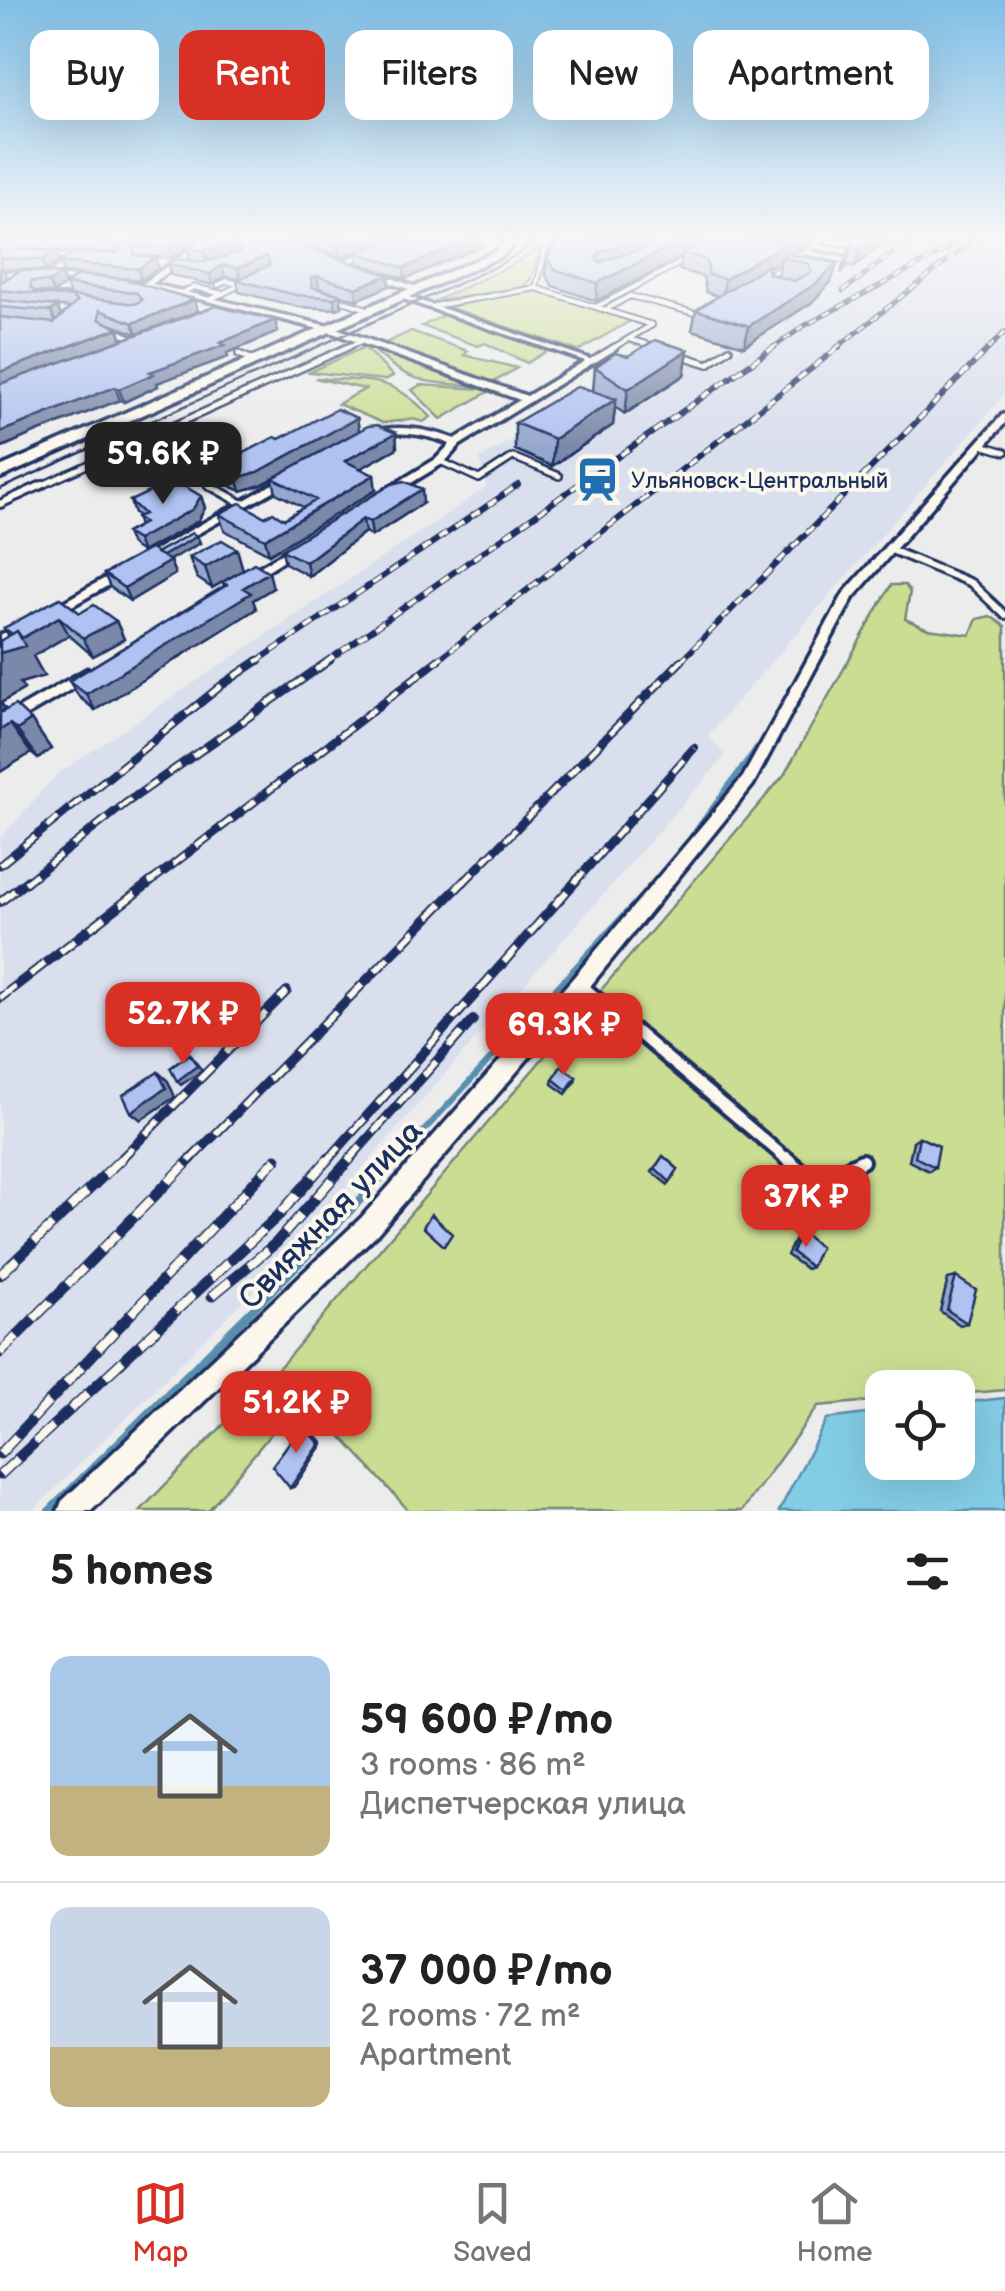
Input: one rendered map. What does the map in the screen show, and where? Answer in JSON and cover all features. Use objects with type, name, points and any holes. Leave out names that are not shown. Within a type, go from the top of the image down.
[{"type":"main road","points":[[0,473],[371,310]]},
{"type":"street","points":[[213,312],[220,310]]},
{"type":"street","points":[[251,310],[364,340],[528,400]]},
{"type":"street","points":[[444,310],[592,361]]},
{"type":"street","points":[[121,348],[153,336]]},
{"type":"street","points":[[382,496],[440,461],[456,443],[592,361]]},
{"type":"street","name":"Свияжная улица","points":[[72,1511],[369,1226],[580,984],[748,781],[830,624],[1005,417]]},
{"type":"street","points":[[349,444],[399,427],[426,431],[456,443]]},
{"type":"street","points":[[0,641],[308,468]]},
{"type":"street","points":[[230,588],[314,537]]},
{"type":"street","points":[[0,726],[102,664]]},
{"type":"lane","points":[[592,361],[652,324],[605,310]]},
{"type":"lane","points":[[677,310],[700,316],[712,310]]},
{"type":"lane","points":[[108,327],[138,341]]},
{"type":"lane","points":[[629,339],[660,348]]},
{"type":"lane","points":[[0,504],[364,340]]},
{"type":"lane","points":[[676,354],[708,364],[729,349]]},
{"type":"lane","points":[[238,354],[256,361]]},
{"type":"lane","points":[[982,445],[1005,452]]},
{"type":"lane","points":[[440,461],[479,479],[514,457],[559,476]]},
{"type":"lane","points":[[208,484],[243,504]]},
{"type":"lane","points":[[889,550],[971,583],[1005,616]]},
{"type":"lane","points":[[580,984],[815,1183],[862,1161]]},
{"type":"shaded area","points":[[789,310],[1005,310],[1005,394],[708,735],[725,756],[263,1281],[33,1511],[0,1511],[0,839],[56,775],[486,488],[480,459],[655,351],[711,368],[769,331]]},
{"type":"green space","points":[[455,310],[599,310],[632,320],[578,351]]},
{"type":"green space","points":[[448,313],[550,349],[527,363],[485,343],[478,346],[422,326]]},
{"type":"green space","points":[[411,331],[468,351],[464,355],[517,368],[492,383],[383,344]]},
{"type":"green space","points":[[364,347],[393,376],[385,380],[310,372]]},
{"type":"green space","points":[[372,348],[475,386],[407,375]]},
{"type":"green space","points":[[315,378],[391,387],[431,417],[423,422],[413,419],[383,423],[338,404],[365,389]]},
{"type":"green space","points":[[420,385],[488,392],[441,419],[412,390]]},
{"type":"green space","points":[[891,585],[905,585],[910,592],[905,619],[928,629],[970,635],[977,619],[990,616],[1005,626],[1005,1390],[975,1393],[975,1370],[865,1370],[865,1402],[818,1406],[742,1511],[409,1511],[303,1394],[208,1511],[140,1511],[285,1361],[784,775]]},
{"type":"water","points":[[1005,1398],[1005,1511],[779,1511],[827,1419],[865,1414],[865,1480],[975,1480],[975,1401]]},
{"type":"building","points":[[69,310],[169,310],[133,323],[100,310],[99,319],[118,328],[0,372],[0,317],[54,323]]},
{"type":"building","points":[[206,310],[231,310],[275,320],[220,343],[225,345],[150,372],[154,374],[119,389],[115,387],[0,432],[0,384]]},
{"type":"building","points":[[697,310],[775,310],[749,326]]},
{"type":"building","points":[[655,340],[688,350],[628,389],[595,367],[615,353],[628,356]]},
{"type":"building","points":[[578,386],[616,399],[554,439],[515,423]]},
{"type":"building","points":[[337,409],[357,418],[258,472],[237,478],[215,468],[275,437],[279,439]]},
{"type":"building","points":[[377,425],[396,433],[345,461],[374,475],[265,539],[219,514],[240,503],[265,517],[273,512],[284,519],[316,500],[273,478],[368,426]]},
{"type":"building","points":[[174,480],[201,496],[193,509],[137,540],[126,533],[144,523],[136,517],[144,514],[130,501]]},
{"type":"building","points":[[404,481],[422,489],[370,522],[363,519],[306,562],[282,550],[392,484]]},
{"type":"building","points":[[192,533],[197,536],[162,556],[156,553]]},
{"type":"building","points":[[222,540],[237,549],[205,567],[189,557]]},
{"type":"building","points":[[150,549],[170,561],[124,588],[104,574]]},
{"type":"building","points":[[254,563],[269,572],[243,588],[251,593],[86,694],[69,681],[227,585],[223,582]]},
{"type":"building","points":[[60,598],[80,613],[94,605],[116,621],[83,638],[59,617],[22,638],[17,631],[12,634],[4,628]]},
{"type":"building","points":[[17,631],[25,646],[0,653],[0,641]]},
{"type":"building","points":[[15,705],[31,720],[17,730],[10,724],[0,730],[0,710]]},
{"type":"building","points":[[190,1054],[197,1066],[177,1081],[170,1068]]},
{"type":"building","points":[[561,1066],[576,1077],[567,1090],[553,1079]]},
{"type":"building","points":[[158,1072],[166,1088],[131,1112],[123,1095]]},
{"type":"building","points":[[919,1137],[939,1146],[935,1167],[915,1157]]},
{"type":"building","points":[[663,1156],[678,1169],[670,1182],[655,1168]]},
{"type":"building","points":[[431,1214],[452,1234],[444,1246],[423,1227]]},
{"type":"building","points":[[801,1232],[820,1247],[811,1267],[792,1252]]},
{"type":"building","points":[[956,1277],[976,1290],[967,1323],[947,1310]]},
{"type":"building","points":[[303,1424],[320,1444],[290,1488],[272,1466]]},
{"type":"waterway","points":[[682,849],[757,747]]},
{"type":"waterway","points":[[396,1161],[649,888]]},
{"type":"waterway","points":[[49,1511],[326,1237],[399,1158]]},
{"type":"tram line","points":[[0,489],[400,310]]},
{"type":"railway","points":[[771,349],[835,310]]},
{"type":"railway","points":[[835,349],[885,310]]},
{"type":"railway","points":[[990,347],[1005,332]]},
{"type":"railway","points":[[326,662],[774,347]]},
{"type":"railway","points":[[435,662],[839,347]]},
{"type":"railway","points":[[680,662],[990,347]]},
{"type":"railway","points":[[256,662],[518,485]]},
{"type":"railway","points":[[0,865],[222,685],[259,660]]},
{"type":"railway","points":[[25,883],[126,803],[330,660]]},
{"type":"railway","points":[[149,883],[438,660]]},
{"type":"railway","points":[[463,883],[682,660]]},
{"type":"railway","points":[[574,883],[694,748]]},
{"type":"railway","points":[[0,902],[28,880]]},
{"type":"railway","points":[[0,998],[153,880]]},
{"type":"railway","points":[[189,1161],[465,880]]},
{"type":"railway","points":[[327,1161],[577,880]]},
{"type":"railway","points":[[121,1159],[287,991]]},
{"type":"railway","points":[[348,1161],[473,1020]]},
{"type":"railway","points":[[0,1353],[192,1158]]},
{"type":"railway","points":[[0,1475],[279,1215],[329,1158]]},
{"type":"railway","points":[[212,1296],[276,1243],[351,1158]]},
{"type":"railway","points":[[0,1275],[121,1159]]},
{"type":"railway","points":[[0,1454],[276,1159]]},
{"type":"place","name":"Ульяновск-Центральный","points":[[598,480]]}]
